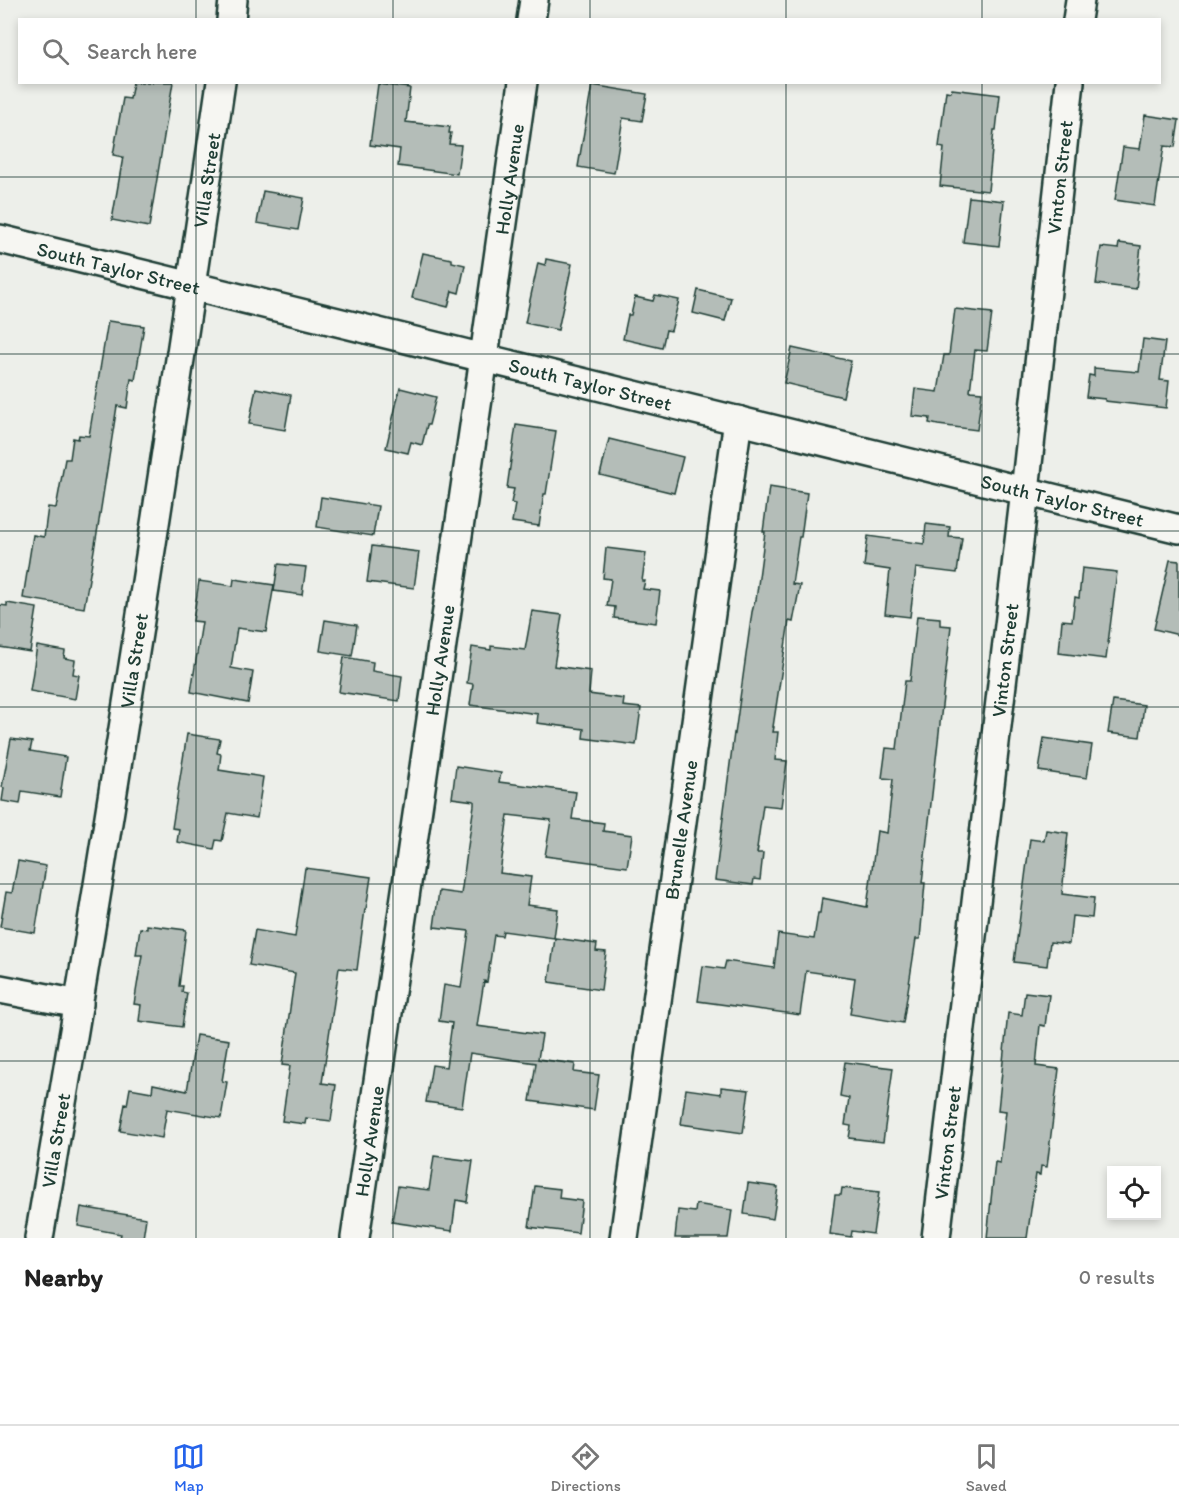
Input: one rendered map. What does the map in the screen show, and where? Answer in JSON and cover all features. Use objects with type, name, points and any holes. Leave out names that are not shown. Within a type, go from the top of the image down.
[{"type":"street","points":[[231,18],[233,0]]},
{"type":"street","points":[[531,18],[534,0]]},
{"type":"street","points":[[1077,18],[1080,0]]},
{"type":"street","name":"Villa Street","points":[[39,1238],[79,1004],[192,286],[221,84]]},
{"type":"street","name":"Holly Avenue","points":[[355,1238],[523,84]]},
{"type":"street","name":"Vinton Street","points":[[936,1238],[1025,491],[1070,84]]},
{"type":"street","name":"South Taylor Street","points":[[0,239],[1179,529]]},
{"type":"street","name":"Brunelle Avenue","points":[[624,1238],[738,420]]},
{"type":"street","points":[[0,989],[79,1004]]},
{"type":"building","points":[[133,84],[173,84],[149,227],[112,220],[123,157],[113,155],[123,98],[130,99]]},
{"type":"building","points":[[378,84],[410,88],[406,122],[450,127],[449,144],[461,145],[457,174],[398,166],[400,149],[370,145]]},
{"type":"building","points":[[592,85],[647,94],[642,121],[623,118],[614,173],[578,167]]},
{"type":"building","points":[[952,89],[1000,95],[988,191],[940,186],[944,148],[939,147],[946,91],[951,92]]},
{"type":"building","points":[[1145,115],[1179,120],[1175,147],[1164,146],[1155,206],[1115,200],[1123,147],[1140,149]]},
{"type":"building","points":[[263,191],[304,198],[298,230],[257,223]]},
{"type":"building","points":[[969,197],[1004,201],[999,246],[963,242]]},
{"type":"building","points":[[1119,243],[1141,246],[1136,289],[1096,284],[1101,247],[1118,249]]},
{"type":"building","points":[[423,253],[452,259],[452,262],[465,265],[459,293],[452,291],[448,307],[412,298]]},
{"type":"building","points":[[546,259],[572,264],[558,330],[525,323],[538,263],[545,265]]},
{"type":"building","points":[[698,290],[731,298],[725,321],[693,313]]},
{"type":"building","points":[[655,295],[679,300],[671,331],[666,330],[662,348],[623,339],[635,297],[653,301]]},
{"type":"building","points":[[955,309],[992,313],[987,351],[975,350],[970,391],[982,392],[977,430],[938,425],[929,423],[930,418],[912,416],[915,389],[938,392],[944,355],[949,355]]},
{"type":"building","points":[[108,321],[144,326],[135,380],[131,379],[127,408],[117,406],[84,608],[23,598],[33,535],[44,537],[48,507],[56,508],[65,459],[70,459],[73,438],[78,439],[79,435],[89,436]]},
{"type":"building","points":[[1143,339],[1165,342],[1160,380],[1169,381],[1166,408],[1086,397],[1089,375],[1094,376],[1094,368],[1139,372]]},
{"type":"building","points":[[792,348],[851,361],[843,397],[784,383]]},
{"type":"building","points":[[256,388],[291,395],[285,430],[249,424]]},
{"type":"building","points":[[400,388],[436,397],[422,445],[411,442],[408,453],[386,448]]},
{"type":"building","points":[[516,425],[556,431],[539,526],[512,522],[515,504],[511,503],[514,489],[507,488]]},
{"type":"building","points":[[609,439],[683,457],[674,493],[600,475]]},
{"type":"building","points":[[769,487],[807,493],[792,584],[800,585],[793,622],[789,621],[773,727],[773,732],[778,732],[775,760],[787,761],[781,807],[763,805],[757,848],[757,853],[763,853],[760,880],[754,879],[753,885],[715,880],[734,733],[752,612],[756,600]]},
{"type":"building","points":[[321,497],[378,506],[373,536],[317,527]]},
{"type":"building","points":[[926,524],[950,527],[949,537],[962,538],[957,573],[916,568],[910,617],[885,614],[890,570],[864,566],[868,536],[924,544]]},
{"type":"building","points":[[372,546],[419,552],[414,588],[367,582]]},
{"type":"building","points":[[606,548],[646,553],[643,589],[660,591],[656,623],[614,618],[615,607],[607,606],[611,579],[603,578]]},
{"type":"building","points":[[1170,560],[1179,561],[1179,635],[1154,629]]},
{"type":"building","points":[[278,564],[306,567],[302,595],[274,591]]},
{"type":"building","points":[[1082,568],[1117,572],[1106,659],[1059,653],[1062,620],[1072,621],[1075,597],[1079,598]]},
{"type":"building","points":[[234,579],[274,585],[266,632],[237,628],[231,668],[253,672],[248,703],[191,692],[202,622],[193,621],[199,581],[233,586]]},
{"type":"building","points":[[7,603],[37,608],[30,652],[0,647],[0,605],[7,606]]},
{"type":"building","points":[[532,611],[562,615],[554,666],[591,671],[589,694],[624,699],[623,706],[641,708],[636,745],[583,738],[584,729],[537,723],[538,714],[470,705],[473,684],[467,683],[472,647],[491,650],[491,646],[525,650]]},
{"type":"building","points":[[917,616],[940,618],[940,625],[951,626],[922,883],[925,883],[920,939],[916,939],[903,1023],[850,1014],[855,978],[806,971],[800,1015],[698,1001],[703,966],[724,969],[726,961],[774,968],[778,934],[814,939],[822,898],[867,907],[877,831],[887,833],[893,779],[882,778],[886,748],[897,749],[905,681],[910,681]]},
{"type":"building","points":[[325,620],[357,625],[352,656],[320,651]]},
{"type":"building","points":[[37,646],[65,651],[64,658],[75,660],[73,674],[79,675],[75,699],[30,691]]},
{"type":"building","points":[[344,657],[373,662],[372,671],[402,676],[399,701],[339,692]]},
{"type":"building","points":[[1113,701],[1144,705],[1140,737],[1108,733]]},
{"type":"building","points":[[187,734],[220,739],[217,753],[221,754],[219,770],[263,777],[257,818],[228,813],[222,841],[216,840],[214,849],[177,842],[179,829],[172,828]]},
{"type":"building","points":[[1044,738],[1092,745],[1087,778],[1039,771]]},
{"type":"building","points":[[11,739],[32,742],[30,751],[66,757],[60,797],[22,791],[20,804],[2,801],[4,788],[2,787]]},
{"type":"building","points":[[456,766],[501,773],[499,782],[576,792],[572,819],[604,823],[603,831],[632,835],[627,867],[545,856],[551,820],[508,815],[500,873],[531,877],[527,905],[558,909],[554,938],[503,931],[502,936],[494,935],[477,1026],[542,1035],[538,1059],[575,1064],[574,1072],[599,1075],[594,1110],[530,1101],[536,1063],[470,1053],[462,1107],[426,1102],[432,1065],[446,1067],[452,1023],[439,1021],[444,985],[461,988],[469,931],[434,927],[439,891],[461,894],[474,805],[474,801],[452,798]]},
{"type":"building","points":[[1046,830],[1068,833],[1062,894],[1094,898],[1092,918],[1072,916],[1069,944],[1050,942],[1047,966],[1014,962],[1030,839],[1044,841]]},
{"type":"building","points":[[18,861],[46,866],[35,933],[0,927],[6,892],[12,893]]},
{"type":"building","points":[[305,868],[371,877],[357,970],[339,968],[322,1083],[336,1085],[331,1121],[306,1118],[305,1124],[282,1121],[290,1066],[282,1065],[295,973],[249,965],[255,930],[295,937]]},
{"type":"building","points":[[147,925],[186,930],[179,986],[183,986],[182,992],[187,993],[182,1027],[139,1021],[141,1005],[134,1004],[142,955],[136,955],[140,928],[147,929]]},
{"type":"building","points":[[555,938],[597,944],[596,951],[606,952],[601,990],[549,982]]},
{"type":"building","points":[[1025,992],[1049,995],[1045,1026],[1040,1025],[1036,1066],[1059,1069],[1047,1167],[1041,1166],[1040,1175],[1036,1174],[1027,1238],[987,1238],[995,1162],[1000,1163],[1006,1111],[998,1110],[1008,1013],[1022,1015]]},
{"type":"building","points":[[196,1035],[229,1040],[222,1081],[227,1082],[221,1118],[167,1109],[162,1138],[120,1131],[130,1088],[152,1092],[153,1084],[187,1091]]},
{"type":"building","points":[[845,1062],[893,1068],[883,1142],[849,1138],[851,1126],[845,1125],[849,1098],[840,1096]]},
{"type":"building","points":[[721,1087],[749,1090],[743,1133],[681,1124],[686,1089],[721,1094]]},
{"type":"building","points":[[434,1156],[473,1161],[467,1202],[456,1200],[452,1231],[392,1222],[398,1186],[429,1190]]},
{"type":"building","points":[[748,1183],[778,1187],[773,1219],[744,1214]]},
{"type":"building","points":[[535,1186],[560,1189],[559,1198],[582,1201],[578,1233],[529,1227]]},
{"type":"building","points":[[842,1188],[879,1192],[873,1234],[852,1231],[851,1237],[830,1234],[835,1195],[841,1195]]},
{"type":"building","points":[[696,1204],[732,1210],[728,1238],[675,1238],[678,1210],[695,1212]]},
{"type":"building","points":[[81,1207],[146,1218],[143,1238],[120,1238],[121,1234],[78,1226]]}]
